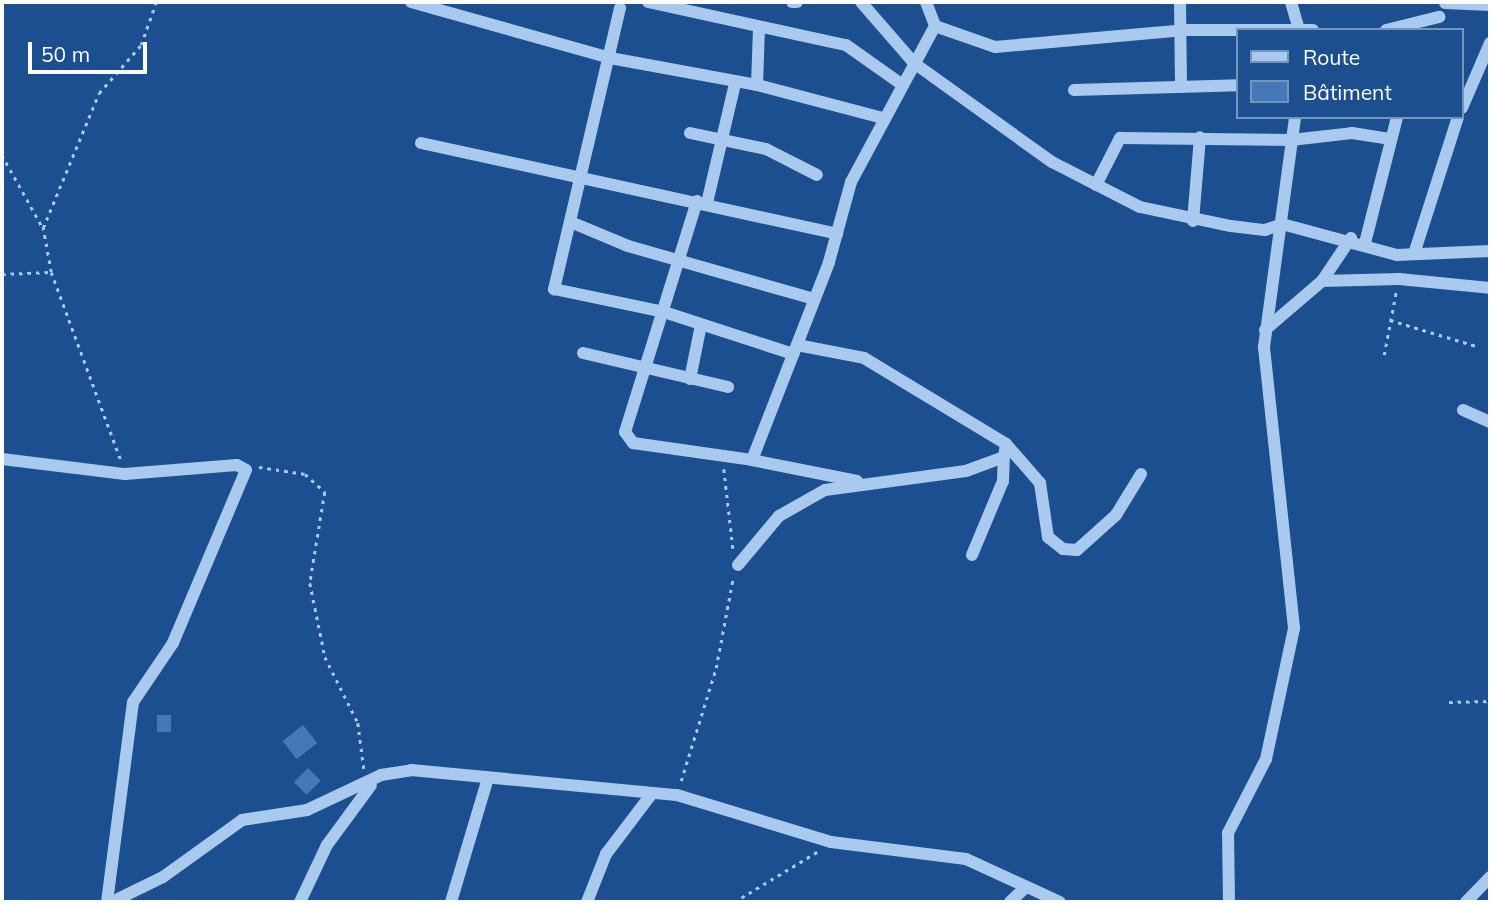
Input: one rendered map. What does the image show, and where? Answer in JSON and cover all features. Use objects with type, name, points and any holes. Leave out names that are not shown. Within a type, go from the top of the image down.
[{"type":"street","points":[[411,2],[610,58],[735,84],[757,85],[883,118]]},
{"type":"street","points":[[648,2],[759,29],[846,45],[901,84]]},
{"type":"street","points":[[792,2],[797,2]]},
{"type":"street","points":[[861,2],[914,62],[1052,162],[1140,207],[1193,221],[1265,230],[1282,224],[1413,254],[1490,251]]},
{"type":"street","points":[[926,2],[935,26]]},
{"type":"street","points":[[1180,2],[1181,87]]},
{"type":"street","points":[[1291,2],[1299,28]]},
{"type":"street","points":[[1400,28],[1437,23],[1445,2],[1490,5]]},
{"type":"street","points":[[620,8],[585,175],[554,289],[664,312],[795,350],[864,358],[1005,451],[1040,483],[1048,537],[1063,550],[1077,550],[1116,515],[1141,474]]},
{"type":"street","points":[[752,460],[795,350],[811,298],[836,234],[851,182],[901,84],[935,26]]},
{"type":"street","points":[[935,26],[995,47],[1182,30],[1236,29]]},
{"type":"street","points":[[757,85],[759,29]]},
{"type":"street","points":[[1464,103],[1490,43]]},
{"type":"street","points":[[735,84],[722,140],[702,202],[677,258],[664,312],[644,369],[628,439],[857,481],[943,475],[1005,451]]},
{"type":"street","points":[[1074,90],[1236,85]]},
{"type":"street","points":[[1229,902],[1228,833],[1266,759],[1294,628],[1265,330],[1296,119]]},
{"type":"street","points":[[1365,243],[1396,119]]},
{"type":"street","points":[[1413,254],[1457,119]]},
{"type":"street","points":[[690,133],[766,149],[817,175]]},
{"type":"street","points":[[1096,185],[1120,138],[1291,140],[1352,133],[1390,139]]},
{"type":"street","points":[[1193,221],[1200,137]]},
{"type":"street","points":[[421,143],[585,175],[836,234]]},
{"type":"street","points":[[573,223],[677,258],[811,298]]},
{"type":"street","points":[[1265,330],[1322,281],[1351,238]]},
{"type":"street","points":[[1322,281],[1399,279],[1490,288]]},
{"type":"street","points":[[690,379],[701,324]]},
{"type":"street","points":[[583,353],[728,387]]},
{"type":"street","points":[[1463,410],[1490,422]]},
{"type":"street","points":[[972,555],[1003,481],[1005,451]]},
{"type":"street","points":[[2,459],[125,474],[242,466],[246,476],[173,643],[139,686],[129,715],[107,902]]},
{"type":"street","points":[[738,565],[790,508],[857,481]]},
{"type":"street","points":[[112,902],[163,877],[242,820],[307,810],[381,775],[411,770],[488,778],[561,781],[650,796],[677,795],[831,842],[965,859],[1023,890],[1060,902]]},
{"type":"street","points":[[300,902],[338,827],[381,775]]},
{"type":"street","points":[[451,902],[488,778]]},
{"type":"street","points":[[587,902],[606,854],[650,796]]},
{"type":"street","points":[[1466,902],[1490,877]]},
{"type":"street","points":[[1010,902],[1023,890]]},
{"type":"path","points":[[43,228],[99,93],[141,45],[156,2]]},
{"type":"path","points":[[2,155],[43,228],[51,272],[125,474]]},
{"type":"path","points":[[2,274],[51,272]]},
{"type":"path","points":[[1384,355],[1399,279]]},
{"type":"path","points":[[1390,320],[1476,346]]},
{"type":"path","points":[[677,795],[738,565],[725,516],[724,458]]},
{"type":"path","points":[[242,466],[304,474],[325,492],[310,583],[325,657],[359,723],[366,758],[362,776],[346,793]]},
{"type":"path","points":[[1449,702],[1490,701]]},
{"type":"path","points":[[734,902],[831,842]]},
{"type":"building","points":[[157,715],[171,715],[171,732],[157,732]]},
{"type":"building","points":[[303,725],[317,743],[297,759],[283,741]]},
{"type":"building","points":[[308,768],[321,781],[307,795],[294,782]]}]
